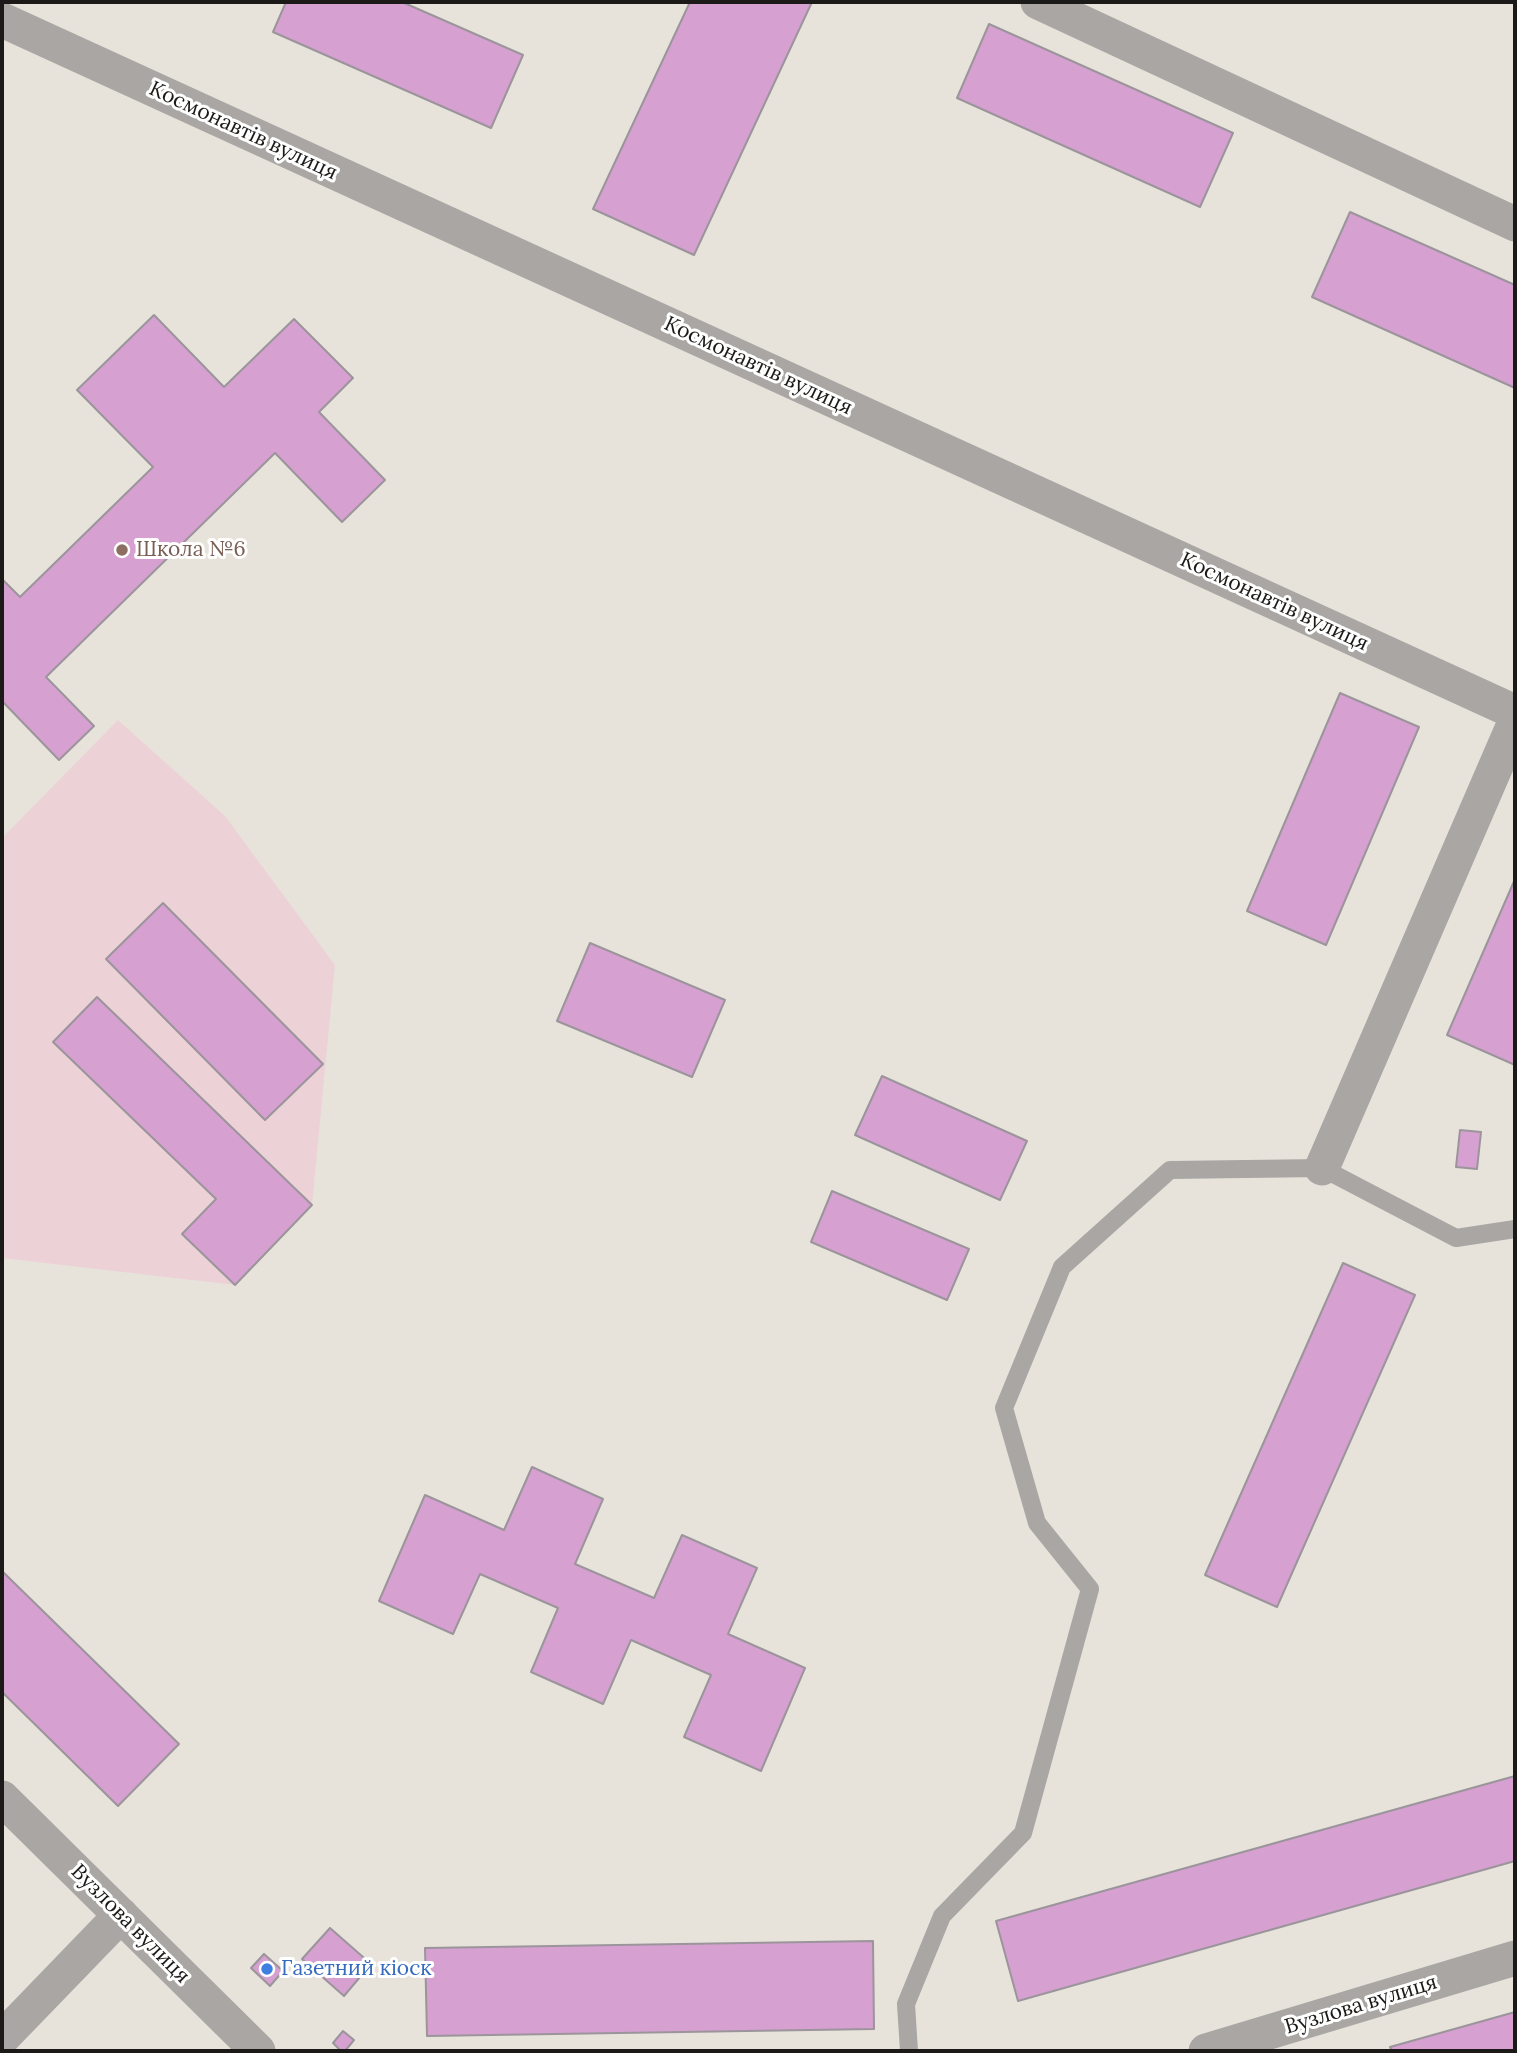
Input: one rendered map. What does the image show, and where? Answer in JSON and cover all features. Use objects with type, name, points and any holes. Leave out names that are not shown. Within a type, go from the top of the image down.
[{"type":"street","points":[[1038,2],[1515,224]]},
{"type":"street","name":"Космонавтів вулиця","points":[[2,20],[1515,712]]},
{"type":"street","points":[[1322,1168],[1515,722]]},
{"type":"street","name":"Вузлова вулиця","points":[[2,1798],[258,2051]]},
{"type":"street","points":[[2,2038],[121,1915]]},
{"type":"street","name":"Вузлова вулиця","points":[[1206,2051],[1515,1958]]},
{"type":"lane","points":[[909,2051],[906,2004],[942,1916],[1023,1833],[1090,1589],[1037,1523],[1004,1408],[1062,1267],[1170,1170],[1322,1168],[1457,1238],[1515,1229]]},
{"type":"shaded area","points":[[118,720],[225,816],[335,965],[312,1205],[235,1285],[2,1258],[2,838]]},
{"type":"building","points":[[286,2],[402,2],[523,55],[491,128],[273,32]]},
{"type":"building","points":[[690,2],[812,2],[694,255],[593,209]]},
{"type":"building","points":[[989,24],[1233,133],[1200,207],[957,98]]},
{"type":"building","points":[[1350,212],[1515,285],[1515,388],[1312,297]]},
{"type":"building","name":"Школа №6","points":[[154,315],[224,387],[294,319],[353,378],[319,412],[385,480],[342,522],[275,453],[46,677],[94,726],[59,760],[2,701],[2,579],[20,597],[153,467],[77,390]]},
{"type":"building","points":[[1340,693],[1419,727],[1326,945],[1247,911]]},
{"type":"building","points":[[1515,879],[1515,1065],[1447,1035]]},
{"type":"building","points":[[163,903],[323,1064],[265,1120],[106,959]]},
{"type":"building","points":[[590,943],[725,1000],[692,1077],[557,1021]]},
{"type":"building","points":[[97,997],[312,1205],[235,1285],[182,1234],[216,1199],[53,1042]]},
{"type":"building","points":[[882,1076],[1027,1141],[1000,1200],[855,1135]]},
{"type":"building","points":[[1460,1130],[1481,1132],[1477,1169],[1456,1167]]},
{"type":"building","points":[[832,1191],[969,1249],[947,1300],[811,1242]]},
{"type":"building","points":[[1343,1263],[1415,1295],[1277,1607],[1205,1575]]},
{"type":"building","points":[[532,1467],[603,1499],[575,1564],[654,1598],[682,1535],[757,1568],[728,1634],[805,1668],[761,1771],[684,1737],[711,1675],[631,1640],[603,1704],[531,1672],[558,1608],[480,1574],[453,1634],[379,1601],[425,1495],[504,1530]]},
{"type":"building","points":[[2,1571],[179,1744],[118,1806],[2,1692]]},
{"type":"building","points":[[1515,1776],[1515,1861],[1018,2001],[996,1921]]},
{"type":"building","points":[[330,1928],[371,1964],[344,1996],[302,1959]]},
{"type":"building","points":[[873,1941],[874,2029],[427,2036],[425,1948]]},
{"type":"building","name":"Газетний кіоск","points":[[264,1954],[283,1971],[270,1986],[251,1968]]},
{"type":"building","points":[[1515,2012],[1515,2051],[1392,2051],[1390,2047]]},
{"type":"building","points":[[343,2031],[354,2040],[345,2051],[341,2051],[333,2043]]},
{"type":"place","name":"Школа №6","points":[[122,550]]},
{"type":"place","name":"Газетний кіоск","points":[[267,1969]]}]
